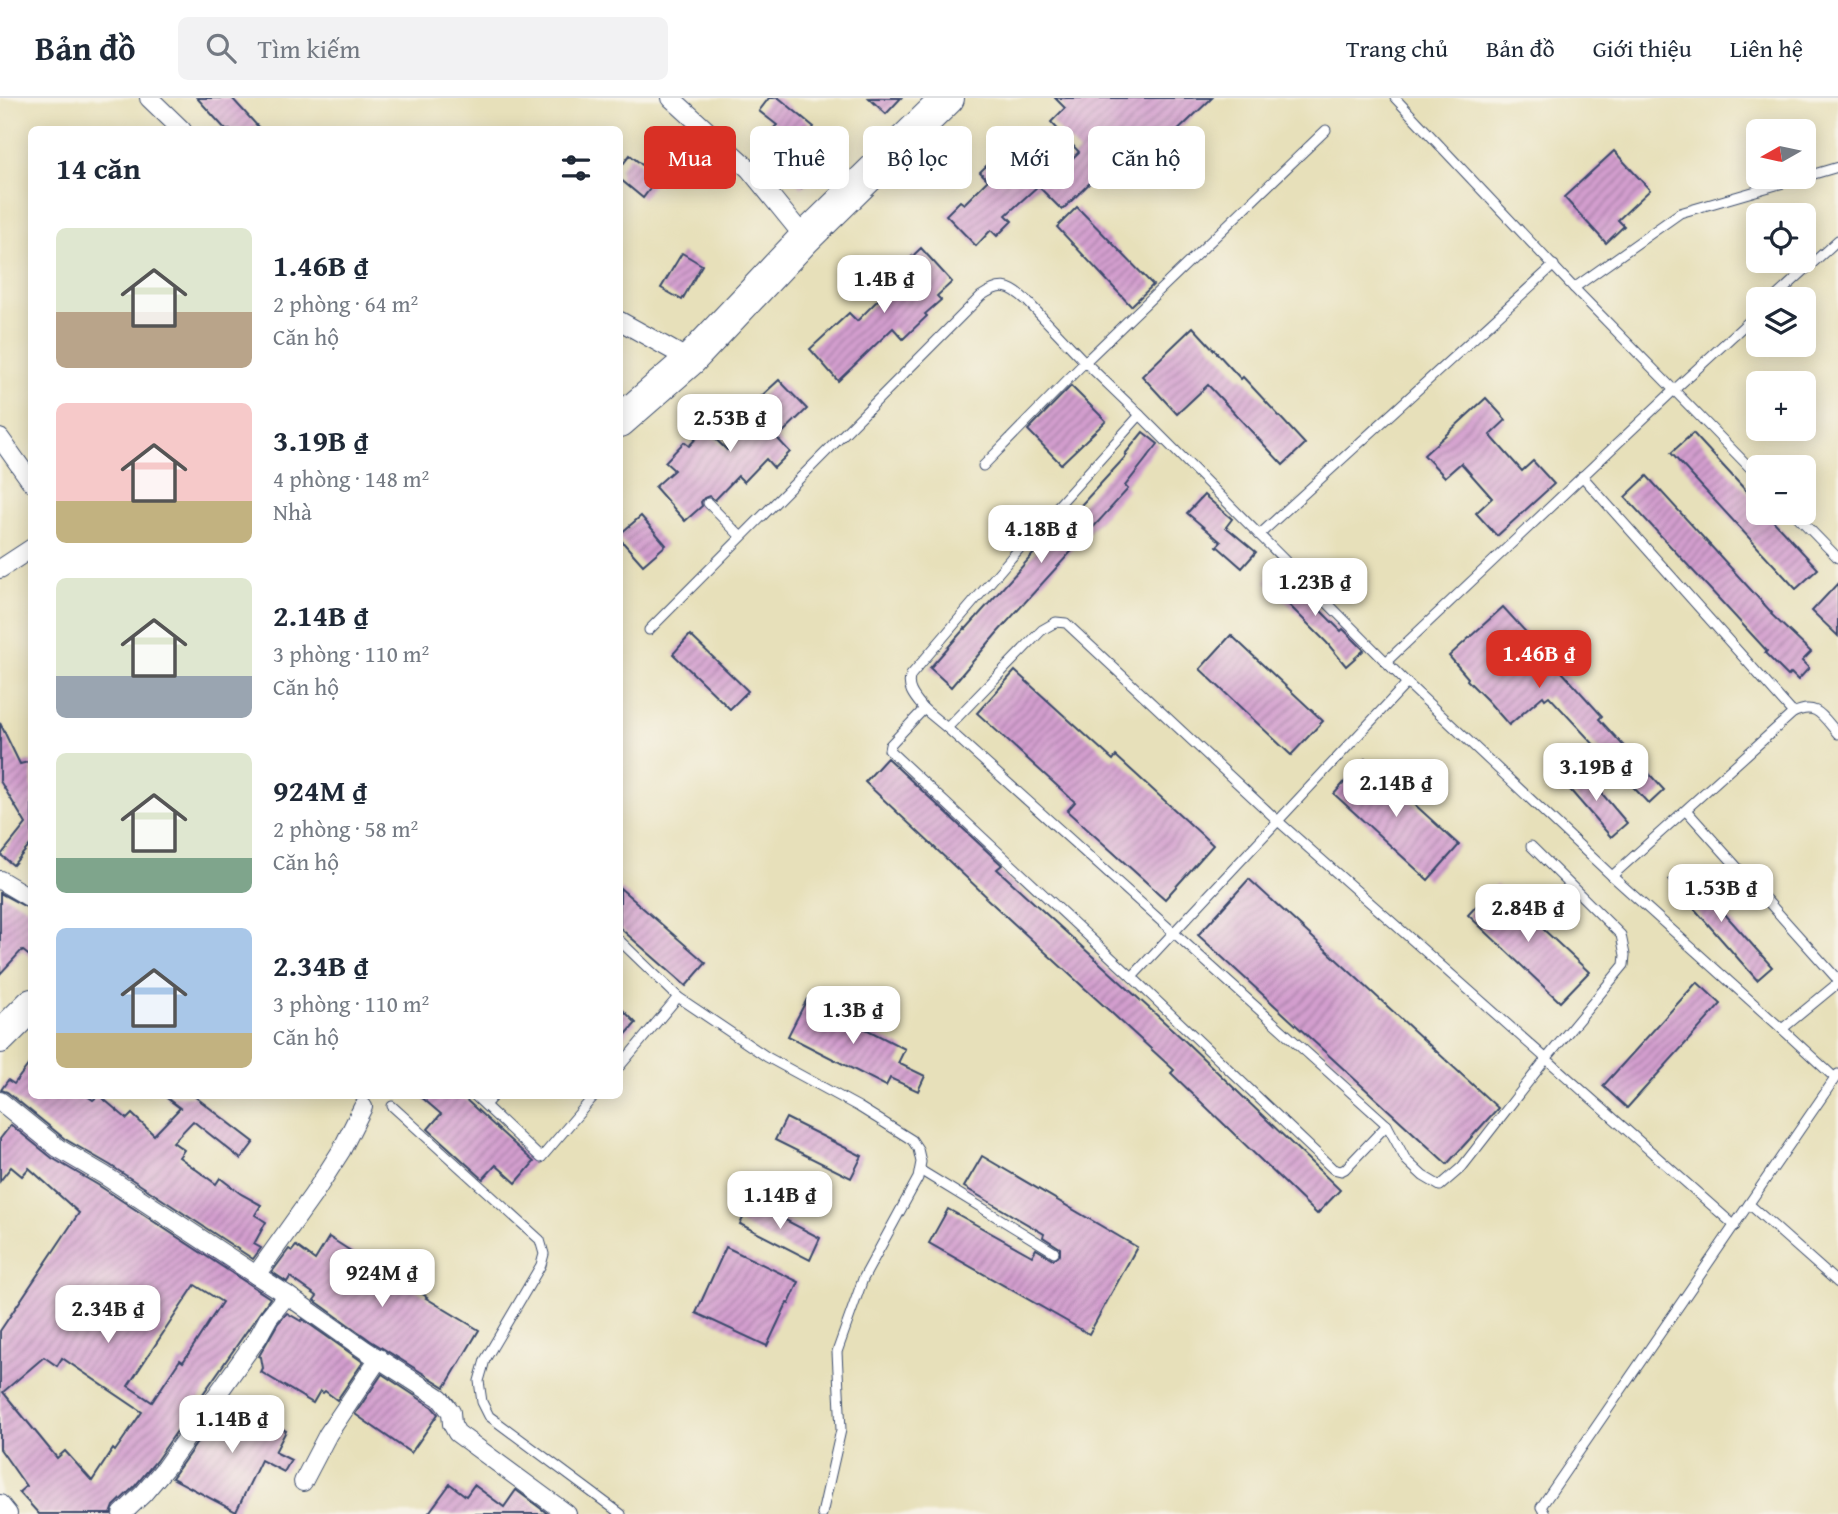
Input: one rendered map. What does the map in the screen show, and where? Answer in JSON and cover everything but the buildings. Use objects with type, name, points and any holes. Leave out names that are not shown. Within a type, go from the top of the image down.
[{"type":"highway","points":[[623,418],[690,360],[805,238],[948,98]]},
{"type":"highway","points":[[0,1037],[28,1009]]},
{"type":"street","points":[[149,98],[178,126]]},
{"type":"street","points":[[671,98],[749,169],[805,238]]},
{"type":"street","points":[[623,323],[690,360]]},
{"type":"street","points":[[0,438],[28,477]]},
{"type":"street","points":[[0,569],[28,551]]},
{"type":"street","points":[[0,880],[28,898]]},
{"type":"street","points":[[0,1101],[58,1148],[104,1175],[440,1398],[451,1412],[452,1424],[457,1433],[566,1514]]},
{"type":"street","points":[[256,1275],[313,1195],[341,1151],[363,1107]]},
{"type":"street","points":[[122,1514],[165,1468],[269,1317],[287,1296]]},
{"type":"street","points":[[303,1482],[328,1434],[379,1359]]},
{"type":"street","points":[[0,1504],[8,1514]]},
{"type":"lane","points":[[1395,98],[1574,288],[1746,464]]},
{"type":"lane","points":[[983,466],[1086,362],[1326,130]]},
{"type":"lane","points":[[1816,173],[1838,167]]},
{"type":"lane","points":[[1574,288],[1680,213],[1763,189]]},
{"type":"lane","points":[[1786,287],[1838,240]]},
{"type":"lane","points":[[1259,535],[1554,265]]},
{"type":"lane","points":[[649,630],[981,296],[1000,287],[1017,291],[1407,683],[1612,876],[1837,1076],[1541,1507],[1545,1514]]},
{"type":"lane","points":[[1386,662],[1746,324]]},
{"type":"lane","points":[[1140,415],[1011,558],[911,675],[909,687],[924,709],[1387,1125],[1406,1160],[1423,1176],[1440,1186],[1462,1167],[1624,965],[1621,935],[1531,846]]},
{"type":"lane","points":[[1583,476],[1793,713]]},
{"type":"lane","points":[[708,503],[741,537]]},
{"type":"lane","points":[[1806,525],[1838,558]]},
{"type":"lane","points":[[947,728],[1042,630],[1056,622],[1066,623],[1278,821],[1735,1226]]},
{"type":"lane","points":[[1132,977],[1407,683]]},
{"type":"lane","points":[[1612,876],[1793,713],[1806,708],[1814,709],[1838,734]]},
{"type":"lane","points":[[924,709],[890,745],[890,750],[1333,1169],[1345,1169],[1387,1125]]},
{"type":"lane","points":[[1686,810],[1838,981],[1782,1029]]},
{"type":"lane","points":[[623,948],[678,997],[767,1057],[859,1107],[912,1140],[918,1149],[921,1162],[918,1178],[863,1279],[837,1352],[841,1430],[822,1514]]},
{"type":"lane","points":[[623,1062],[678,997]]},
{"type":"lane","points":[[478,1099],[541,1158],[591,1099]]},
{"type":"lane","points":[[485,1105],[490,1099]]},
{"type":"lane","points":[[392,1106],[540,1240],[544,1254],[541,1265],[485,1360],[479,1381],[482,1402],[489,1416],[621,1514]]},
{"type":"lane","points":[[920,1170],[1054,1251]]},
{"type":"lane","points":[[1749,1204],[1838,1283]]}]
